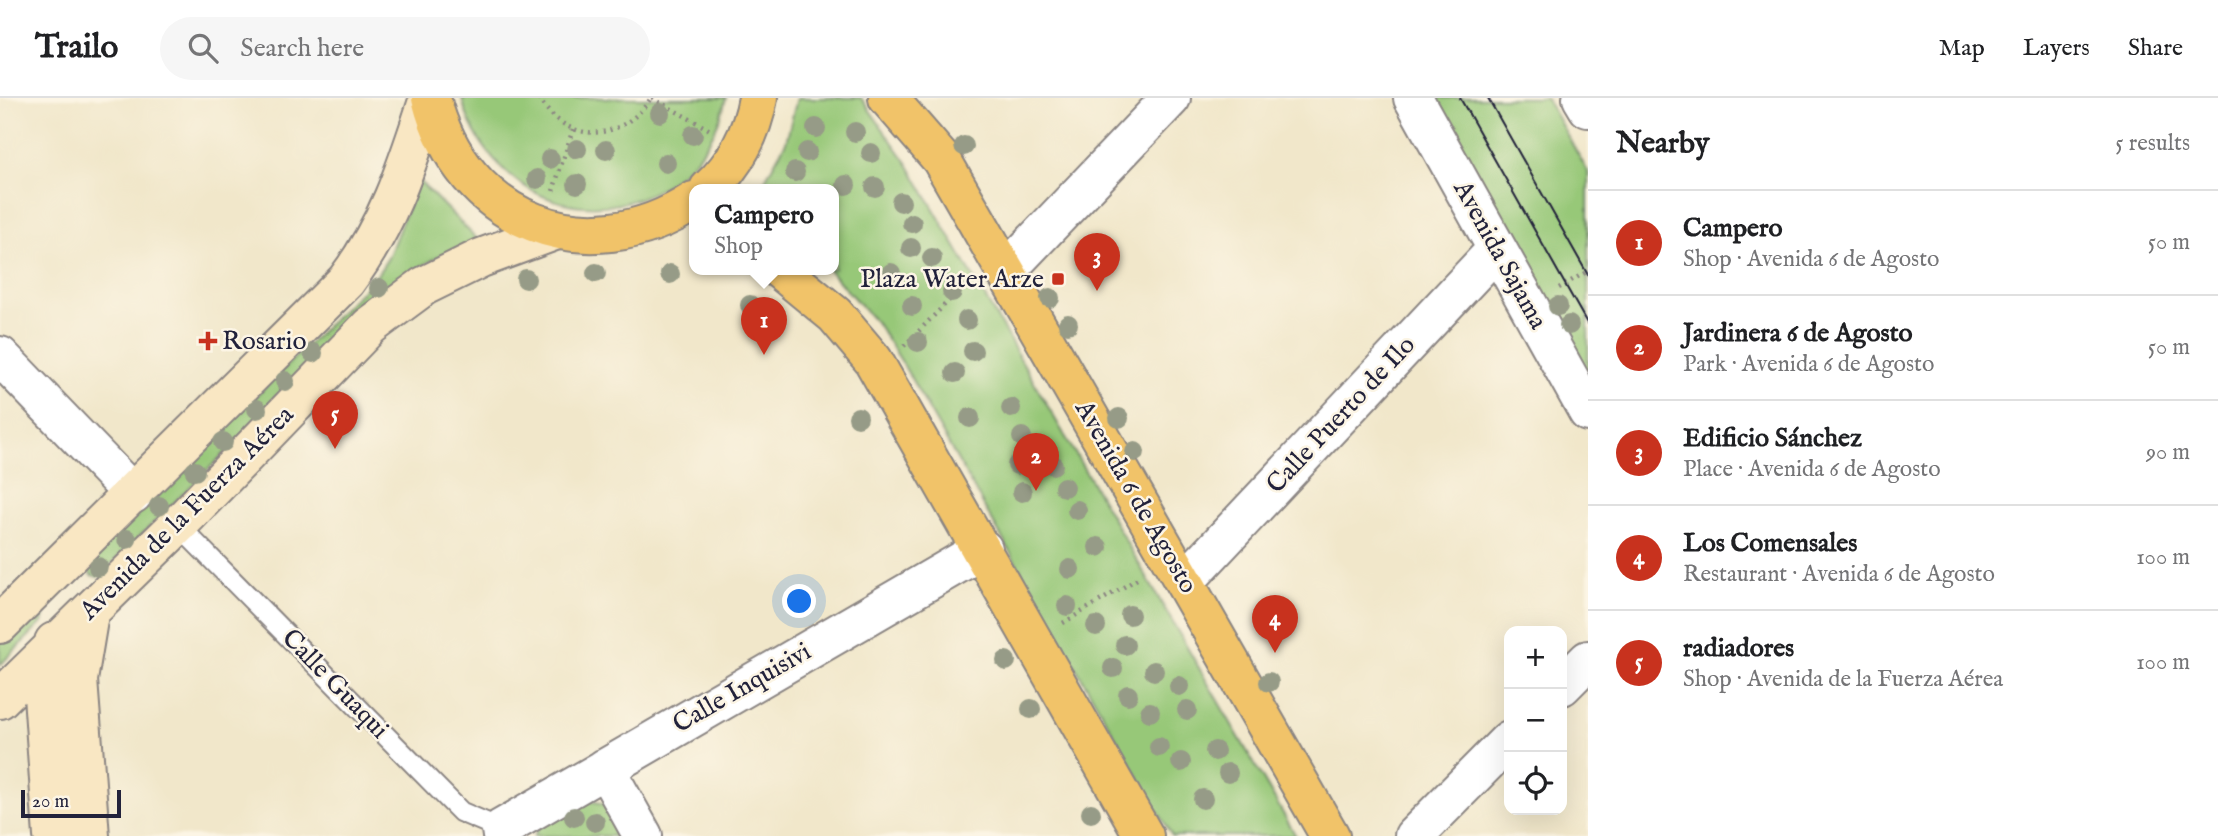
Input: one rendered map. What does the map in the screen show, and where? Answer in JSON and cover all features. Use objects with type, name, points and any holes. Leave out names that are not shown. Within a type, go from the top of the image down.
[{"type":"main road","points":[[430,98],[445,142],[473,181],[511,211],[554,213],[595,234],[650,225],[689,204]]},
{"type":"main road","name":"Avenida de la Fuerza Aérea","points":[[0,624],[346,281],[384,223],[430,98]]},
{"type":"main road","points":[[713,184],[734,161],[747,137],[758,98]]},
{"type":"main road","name":"Avenida 6 de Agosto","points":[[888,98],[941,159]]},
{"type":"main road","name":"Avenida 6 de Agosto","points":[[906,98],[1330,836]]},
{"type":"main road","name":"Avenida de la Fuerza Aérea","points":[[0,699],[178,525],[370,326],[424,286],[481,258],[554,213]]},
{"type":"main road","points":[[650,225],[689,233]]},
{"type":"main road","points":[[786,275],[835,315],[873,360],[1144,836]]},
{"type":"main road","points":[[53,836],[43,695],[53,646],[58,566]]},
{"type":"main road","points":[[89,614],[78,680],[90,836]]},
{"type":"main road","points":[[0,716],[15,715],[29,722],[46,739]]},
{"type":"street","points":[[1005,272],[1171,98]]},
{"type":"street","name":"Avenida Sajama","points":[[1413,98],[1588,412]]},
{"type":"street","points":[[1582,98],[1588,108]]},
{"type":"street","name":"Calle Puerto de Ilo","points":[[1185,580],[1496,250]]},
{"type":"street","points":[[0,356],[133,494]]},
{"type":"street","name":"Calle Inquisivi","points":[[502,832],[605,768],[983,549]]},
{"type":"street","points":[[1567,681],[1588,660]]},
{"type":"street","points":[[1414,836],[1504,745]]},
{"type":"street","points":[[605,768],[643,836]]},
{"type":"lane","name":"Calle Guaqui","points":[[178,525],[461,812],[502,832]]},
{"type":"path","points":[[539,98],[557,121],[573,129],[591,133],[610,131],[627,124],[641,113],[651,98],[712,131]]},
{"type":"path","points":[[554,213],[573,129]]},
{"type":"path","points":[[1554,290],[1588,271]]},
{"type":"path","points":[[901,349],[967,282]]},
{"type":"path","points":[[1059,625],[1138,579]]},
{"type":"green space","points":[[462,98],[726,98],[712,135],[690,165],[661,188],[628,202],[593,206],[558,201],[524,186],[494,159],[483,145],[470,123]]},
{"type":"green space","points":[[797,98],[861,98],[908,164],[1296,836],[1172,836],[900,359],[878,325],[833,275],[839,275],[839,184],[763,184],[786,142]]},
{"type":"green space","points":[[1432,98],[1546,98],[1588,172],[1588,379]]},
{"type":"green space","points":[[418,180],[478,240],[443,254],[407,275],[98,577],[91,575],[88,568],[90,561],[375,278],[388,258]]},
{"type":"green space","points":[[41,610],[44,616],[42,623],[0,665],[0,639]]},
{"type":"green space","points":[[580,799],[605,804],[629,836],[534,836],[539,827]]},
{"type":"tram line","points":[[1460,98],[1588,325]]},
{"type":"tram line","points":[[1488,98],[1588,275]]},
{"type":"place","name":"Plaza Water Arze","points":[[1058,279]]},
{"type":"place","name":"Edificio Sánchez","points":[[1097,291]]},
{"type":"place","name":"Rosario","points":[[208,341]]},
{"type":"place","name":"Campero","points":[[764,355]]},
{"type":"place","name":"radiadores","points":[[335,449]]},
{"type":"place","name":"Jardinera 6 de Agosto","points":[[1036,491]]},
{"type":"place","name":"Los Comensales","points":[[1275,653]]}]
